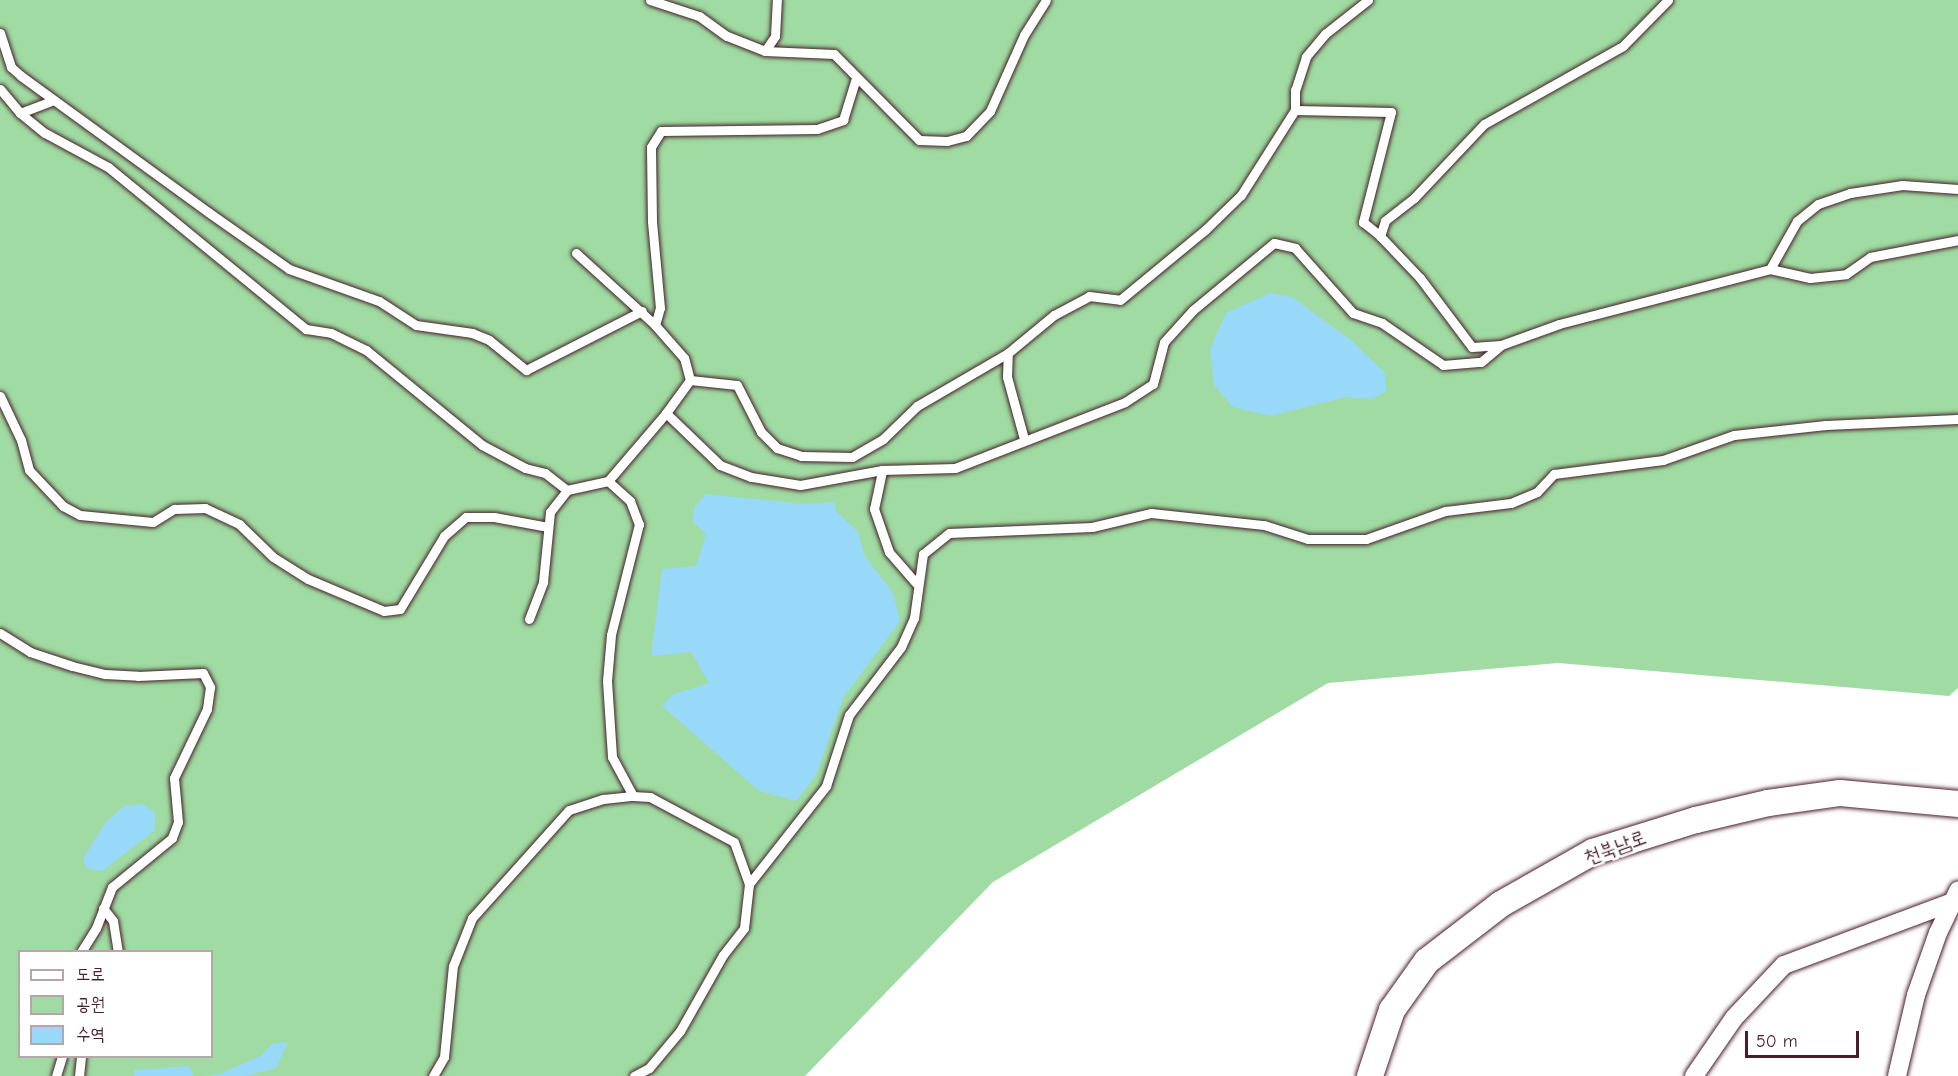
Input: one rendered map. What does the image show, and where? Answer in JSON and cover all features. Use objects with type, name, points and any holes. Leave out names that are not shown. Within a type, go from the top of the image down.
[{"type":"main road","name":"천북남로","points":[[1370,1076],[1392,1010],[1428,961],[1501,904],[1593,852],[1706,817],[1768,803],[1840,792],[1958,804]]},
{"type":"street","points":[[1694,1076],[1734,1018],[1784,965],[1954,897]]},
{"type":"street","points":[[1898,1076],[1916,995],[1954,897]]},
{"type":"lane","points":[[650,0],[699,16],[727,36],[765,51],[834,54],[919,140],[947,141],[966,136],[990,111],[1024,35],[1046,0]]},
{"type":"lane","points":[[765,51],[775,36],[777,0]]},
{"type":"lane","points":[[690,380],[737,385],[761,432],[777,448],[801,456],[852,457],[883,439],[917,406],[1008,353],[1053,315],[1089,296],[1120,300],[1205,230],[1241,195],[1295,110],[1295,90],[1306,57],[1325,34],[1368,0]]},
{"type":"lane","points":[[1380,237],[1385,221],[1414,198],[1484,124],[1623,46],[1668,0]]},
{"type":"lane","points":[[0,33],[12,67],[54,100],[289,269],[379,301],[416,325],[472,333],[489,340],[526,370],[642,311]]},
{"type":"lane","points":[[655,325],[660,308],[652,221],[651,147],[662,131],[817,129],[843,120],[856,78]]},
{"type":"lane","points":[[0,89],[21,113],[45,133],[108,167],[306,329],[331,333],[366,350],[482,445],[525,468],[545,473],[567,490]]},
{"type":"lane","points":[[21,113],[54,100]]},
{"type":"lane","points":[[1295,110],[1391,112],[1363,222],[1420,278],[1472,347],[1501,345],[1559,324],[1770,269],[1810,278],[1846,274],[1870,257],[1958,240]]},
{"type":"lane","points":[[1770,269],[1797,221],[1818,204],[1850,193],[1902,185],[1958,189]]},
{"type":"lane","points":[[666,413],[720,465],[751,477],[800,485],[882,470],[955,468],[1024,439],[1125,402],[1153,384],[1164,342],[1193,310],[1274,243],[1295,248],[1353,313],[1382,323],[1443,365],[1481,362],[1501,345]]},
{"type":"lane","points":[[576,253],[655,325],[684,358],[690,380]]},
{"type":"lane","points":[[1008,353],[1007,377],[1024,439]]},
{"type":"lane","points":[[529,619],[543,582],[550,512],[567,490],[608,481],[666,413],[690,380]]},
{"type":"lane","points":[[0,396],[21,440],[29,470],[63,506],[80,514],[153,522],[174,509],[205,508],[239,524],[273,557],[308,579],[384,611],[400,609],[444,536],[466,517],[494,517],[548,527]]},
{"type":"lane","points":[[749,884],[826,786],[849,715],[901,647],[914,618],[916,583],[922,554],[950,533],[1092,527],[1151,513],[1264,525],[1308,539],[1366,539],[1445,511],[1511,502],[1537,492],[1554,474],[1663,460],[1734,435],[1825,425],[1958,419]]},
{"type":"lane","points":[[882,470],[874,509],[889,552],[916,583]]},
{"type":"lane","points":[[608,481],[630,501],[639,524],[611,635],[607,681],[612,757],[633,796]]},
{"type":"lane","points":[[0,633],[30,652],[72,666],[105,674],[138,676],[203,673],[210,687],[207,709],[174,778],[178,822],[172,838],[112,887],[82,950]]},
{"type":"lane","points":[[433,1076],[444,1057],[453,966],[472,918],[569,810],[603,799],[633,796],[650,797],[734,842],[749,884],[744,928],[723,955],[680,1031],[649,1068],[634,1076]]},
{"type":"lane","points":[[103,908],[113,921],[118,950]]},
{"type":"lane","points":[[56,1076],[61,1058]]},
{"type":"lane","points":[[79,1076],[81,1058]]},
{"type":"green space","points":[[0,0],[1958,0],[1958,688],[1949,696],[1558,663],[1328,683],[993,882],[805,1076],[0,1076]]},
{"type":"water","points":[[1270,293],[1292,297],[1352,341],[1385,373],[1386,392],[1371,399],[1346,397],[1270,416],[1233,407],[1214,385],[1210,349],[1226,313]]},
{"type":"water","points":[[705,494],[803,504],[835,502],[835,510],[858,532],[864,555],[893,593],[900,621],[843,698],[816,775],[796,801],[759,791],[662,706],[672,695],[709,683],[691,652],[651,656],[662,569],[696,566],[706,534],[693,522],[694,509]]},
{"type":"water","points":[[143,804],[155,813],[155,830],[102,871],[87,868],[83,859],[105,823],[124,806]]},
{"type":"water","points":[[288,1042],[276,1068],[246,1076],[205,1076],[222,1073],[262,1055],[272,1044]]},
{"type":"water","points":[[189,1066],[193,1076],[134,1076],[134,1070]]}]
